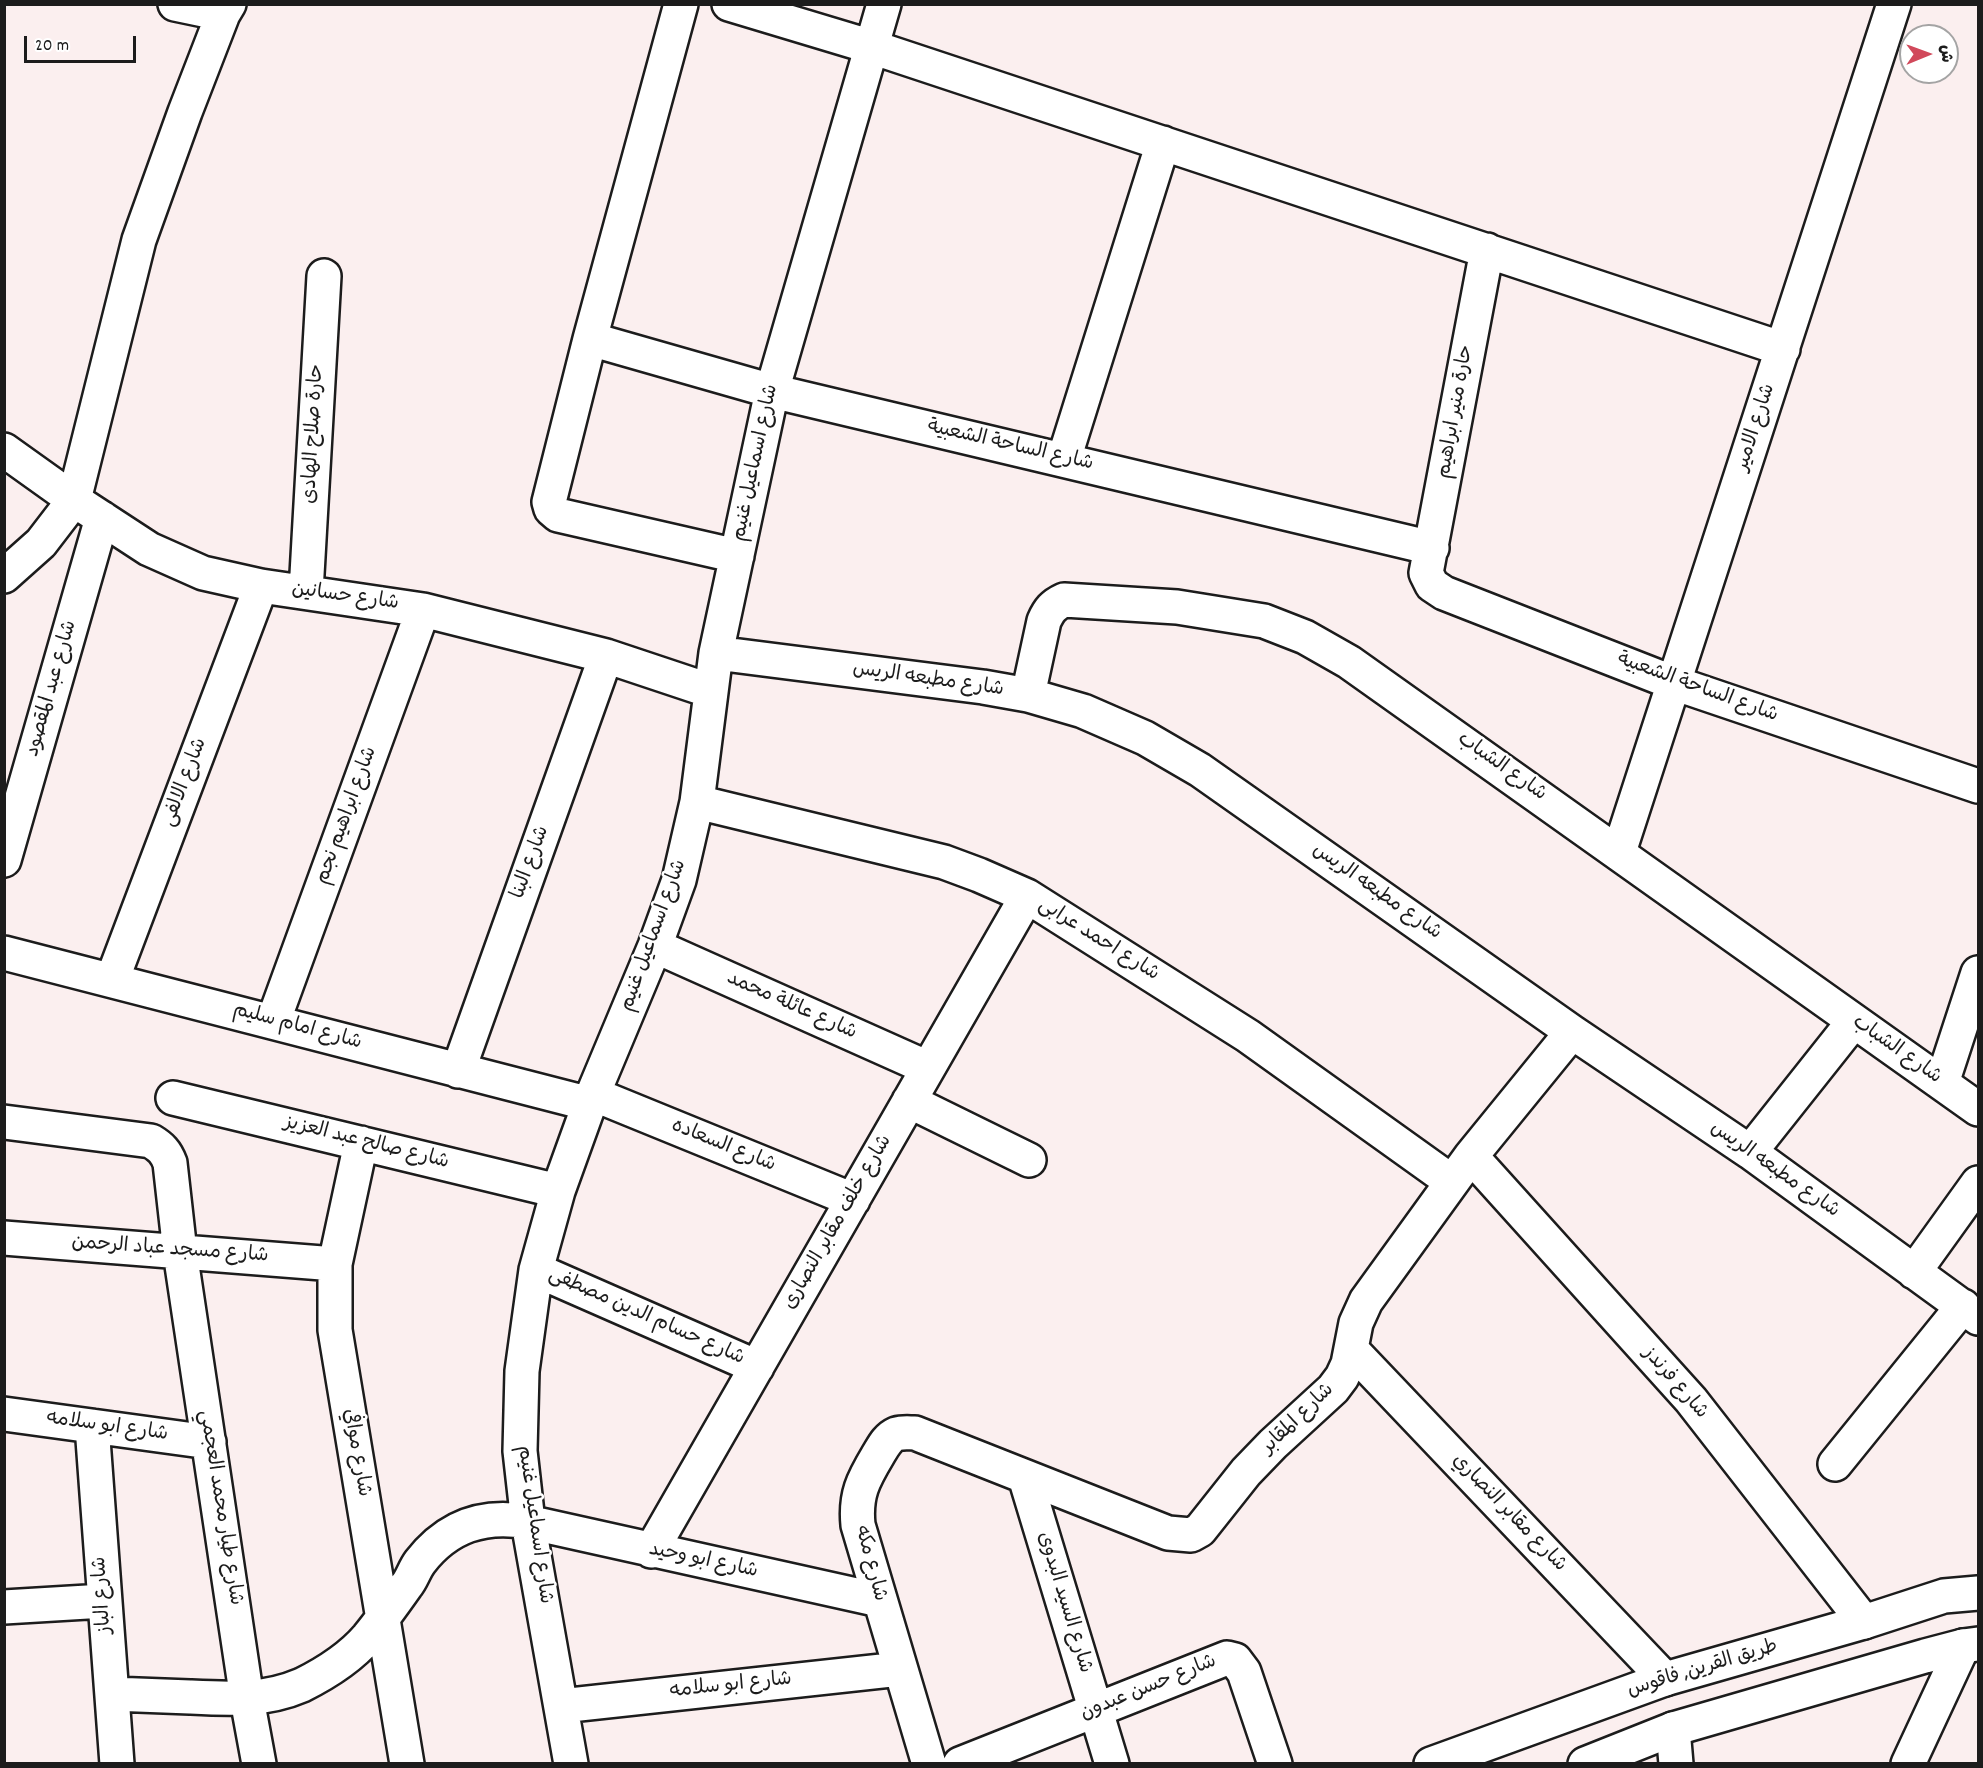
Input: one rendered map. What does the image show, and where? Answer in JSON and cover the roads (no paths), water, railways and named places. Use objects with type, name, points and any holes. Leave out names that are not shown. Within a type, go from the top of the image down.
[{"type":"street","points":[[4,576],[41,543],[74,500],[139,240],[185,112],[226,9],[175,4]]},
{"type":"street","points":[[681,4],[590,339],[549,502],[551,509],[558,515],[737,556]]},
{"type":"street","points":[[729,4],[872,47],[1783,349]]},
{"type":"street","name":"شارع اسماعيل غنيم","points":[[571,1764],[528,1522],[520,1451],[522,1371],[536,1270],[558,1191],[679,880],[697,802],[716,653],[772,391],[884,4]]},
{"type":"street","name":"شارع الامير","points":[[1619,852],[1894,4]]},
{"type":"street","points":[[1064,459],[1163,143]]},
{"type":"street","name":"حارة منير ابراهيم","points":[[1429,560],[1487,250]]},
{"type":"street","name":"حارة صلاح الهادى","points":[[306,592],[324,276]]},
{"type":"street","name":"شارع الساحة الشعبية","points":[[590,339],[772,391],[1064,459],[1429,560],[1428,580],[1438,590],[1674,683],[1978,786]]},
{"type":"street","name":"شارع حسانين","points":[[4,450],[74,500],[149,549],[203,573],[261,586],[423,609],[606,656],[711,691]]},
{"type":"street","name":"شارع عبد المقصود","points":[[4,860],[102,518]]},
{"type":"street","name":"شارع الالفى","points":[[112,980],[261,586]]},
{"type":"street","name":"شارع الشباب","points":[[1028,694],[1044,621],[1049,610],[1064,600],[1177,607],[1264,621],[1305,636],[1349,662],[1978,1109]]},
{"type":"street","name":"شارع ابراهيم نجم","points":[[273,1022],[423,609]]},
{"type":"street","name":"شارع مطبعه الريس","points":[[716,653],[1028,694],[1083,711],[1145,738],[1200,770],[1572,1032],[1750,1152],[1971,1312],[1835,1464]]},
{"type":"street","name":"شارع البنا","points":[[458,1071],[606,656]]},
{"type":"street","name":"شارع احمد عرابى","points":[[697,802],[944,862],[1028,896],[1248,1036],[1452,1182]]},
{"type":"street","name":"شارع خلف مقابر النصارى","points":[[651,1551],[1028,896]]},
{"type":"street","name":"شارع عائلة محمد","points":[[655,946],[928,1068]]},
{"type":"street","name":"شارع امام سليم","points":[[4,953],[458,1071],[592,1099]]},
{"type":"street","points":[[1942,1083],[1978,973]]},
{"type":"street","points":[[1750,1152],[1854,1020]]},
{"type":"street","name":"شارع المقابر","points":[[1025,1477],[1168,1533],[1191,1535],[1200,1530],[1246,1472],[1333,1389],[1342,1377],[1356,1323],[1366,1301],[1452,1182],[1572,1032]]},
{"type":"street","name":"شارع صالح عبد العزيز","points":[[173,1098],[558,1191]]},
{"type":"street","name":"شارع السعاده","points":[[592,1099],[853,1200]]},
{"type":"street","points":[[909,1101],[1029,1160]]},
{"type":"street","name":"شارع طيار محمد العجمي","points":[[4,1122],[151,1141],[160,1146],[170,1163],[180,1252],[208,1442],[259,1764]]},
{"type":"street","name":"شارع موافي","points":[[361,1143],[335,1264],[335,1330],[407,1764]]},
{"type":"street","name":"شارع فرندز","points":[[1472,1156],[1691,1400],[1864,1622]]},
{"type":"street","points":[[1914,1272],[1978,1183]]},
{"type":"street","name":"شارع مسجد عباد الرحمن","points":[[4,1238],[335,1264]]},
{"type":"street","name":"شارع حسام الدين مصطفى","points":[[536,1270],[757,1367]]},
{"type":"street","name":"شارع مقابر النصاري","points":[[1351,1349],[1665,1679]]},
{"type":"street","name":"شارع ابو سلامه","points":[[4,1414],[208,1442]]},
{"type":"street","name":"شارع الباز","points":[[92,1425],[117,1764]]},
{"type":"street","name":"شارع مكه","points":[[929,1764],[861,1540],[856,1510],[862,1480],[887,1441],[904,1432],[915,1433],[1025,1477]]},
{"type":"street","name":"شارع السيد البدوى","points":[[1025,1477],[1112,1764]]},
{"type":"street","name":"شارع ابو وحيد","points":[[112,1694],[247,1699],[274,1695],[300,1686],[324,1673],[353,1652],[366,1639],[408,1584],[418,1565],[431,1548],[466,1525],[486,1520],[508,1518],[528,1522],[879,1600]]},
{"type":"street","name":"طريق القرين, فاقوس","points":[[1431,1764],[1665,1679],[1864,1622],[1944,1596],[1978,1593]]},
{"type":"street","points":[[4,1606],[104,1601]]},
{"type":"street","points":[[1585,1764],[1674,1729],[1971,1645]]},
{"type":"street","points":[[1908,1764],[1971,1645]]},
{"type":"street","name":"شارع حسن عبدون","points":[[960,1764],[1227,1658],[1235,1660],[1244,1672],[1275,1764]]},
{"type":"street","name":"شارع ابو سلامه","points":[[561,1706],[900,1669]]},
{"type":"street","points":[[1674,1729],[1676,1764]]}]
